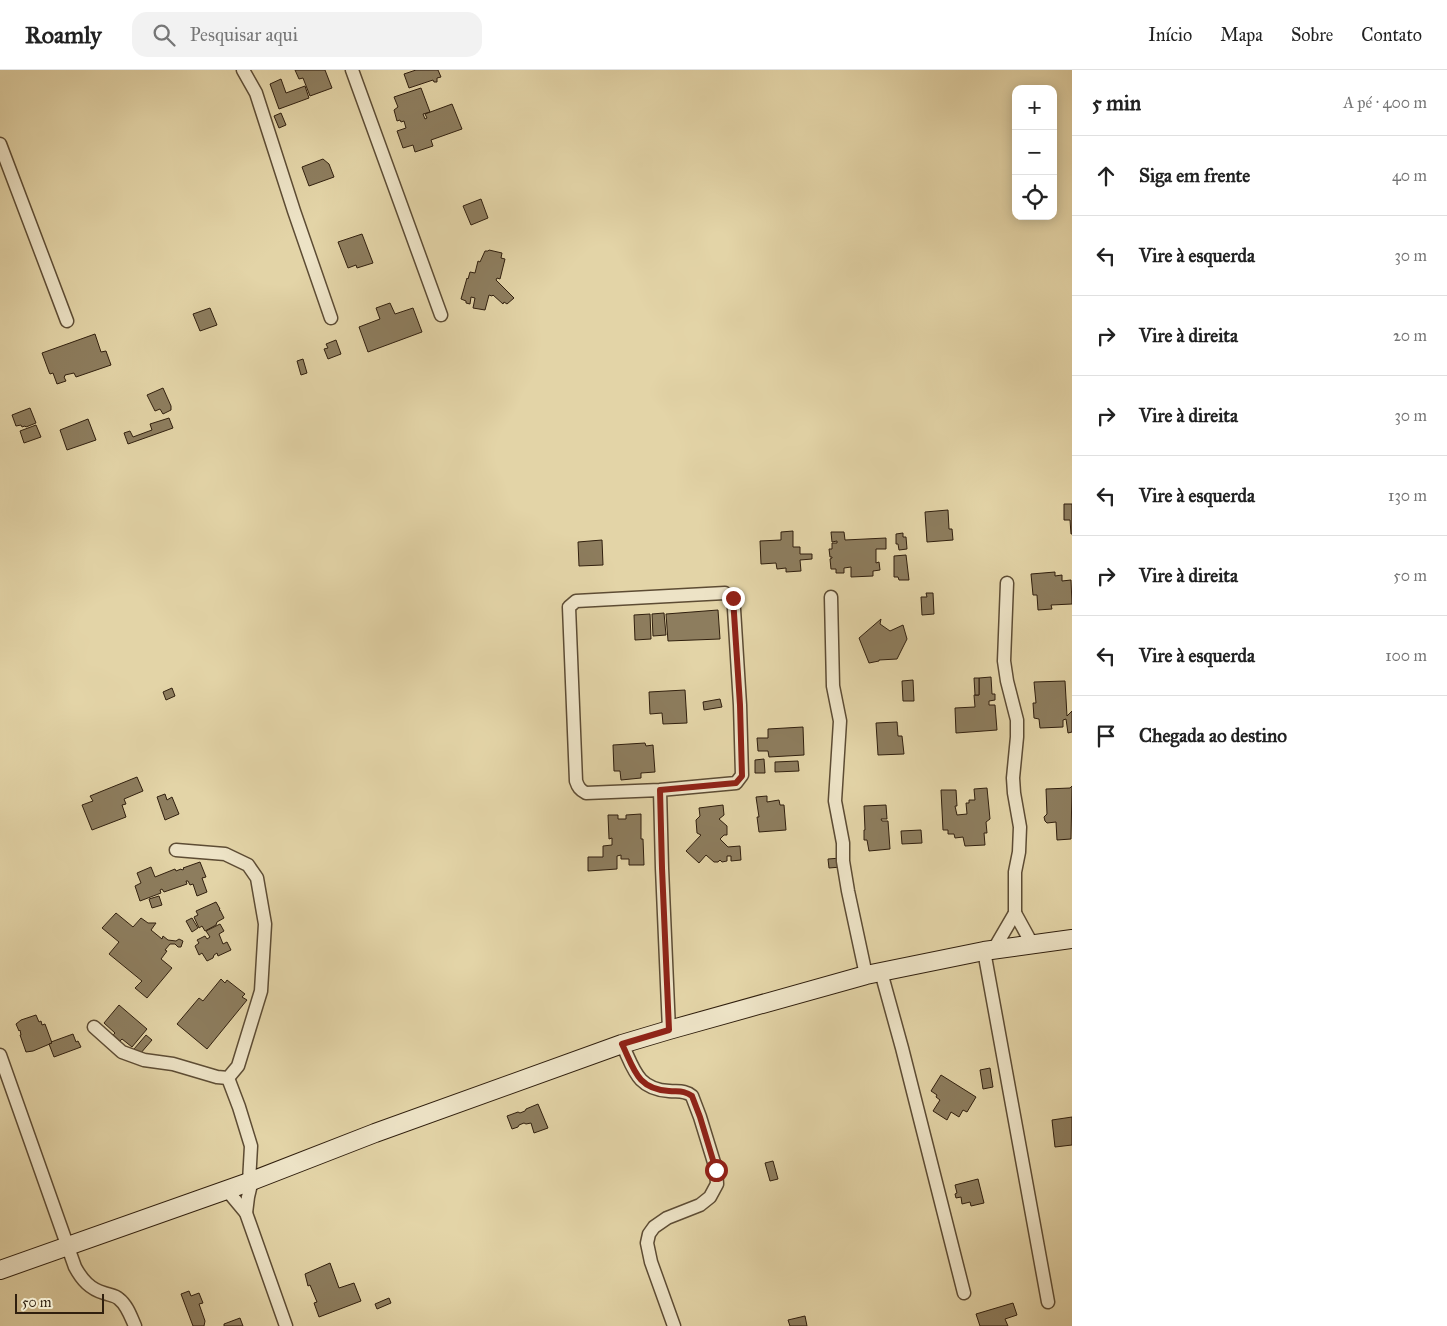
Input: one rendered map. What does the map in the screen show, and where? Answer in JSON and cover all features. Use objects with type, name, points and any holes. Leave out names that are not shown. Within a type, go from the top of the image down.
[{"type":"street","points":[[243,70],[256,93],[331,318]]},
{"type":"street","points":[[352,70],[441,315]]},
{"type":"street","points":[[0,144],[67,321]]},
{"type":"street","points":[[1007,583],[1004,662],[1017,720],[1018,737],[1013,778],[1020,827],[1019,852],[1015,872],[1015,913],[1032,944]]},
{"type":"street","points":[[725,593],[733,598],[740,705],[742,776],[736,783],[660,790],[586,793],[578,786],[576,781],[569,607],[576,601],[725,593]]},
{"type":"street","points":[[831,597],[833,686],[840,721],[836,801],[848,891],[873,973],[902,1048],[964,1293]]},
{"type":"street","points":[[660,790],[669,1030]]},
{"type":"street","points":[[176,850],[225,854],[248,865],[257,878],[265,924],[261,991],[238,1066],[228,1078]]},
{"type":"street","points":[[1015,913],[989,950],[1048,1302]]},
{"type":"street","points":[[0,1270],[226,1190],[375,1133],[622,1044],[873,973],[989,950],[1072,939]]},
{"type":"street","points":[[94,1027],[122,1052],[144,1060],[173,1064],[217,1077],[228,1078]]},
{"type":"street","points":[[622,1044],[635,1072],[642,1082],[652,1088],[682,1091],[692,1096],[716,1170],[717,1184],[710,1197],[700,1205],[667,1218],[654,1227],[649,1234],[648,1243],[651,1262],[674,1326]]},
{"type":"street","points":[[0,1055],[75,1267],[87,1285],[102,1293],[116,1296],[127,1308],[135,1326]]},
{"type":"street","points":[[228,1078],[251,1146],[250,1181],[246,1212]]},
{"type":"street","points":[[226,1190],[246,1212],[286,1326]]},
{"type":"building","points":[[295,70],[325,70],[332,88],[310,96],[303,78],[299,79]]},
{"type":"building","points":[[416,70],[438,70],[441,77],[437,78],[437,82],[433,80],[409,88],[404,74]]},
{"type":"building","points":[[281,79],[286,93],[305,86],[309,98],[279,109],[270,84]]},
{"type":"building","points":[[421,88],[430,112],[423,114],[425,119],[427,118],[425,114],[452,104],[462,129],[431,140],[433,146],[415,152],[413,145],[403,148],[397,131],[406,128],[404,121],[397,121],[394,110],[398,107],[394,97]]},
{"type":"building","points":[[281,113],[286,125],[279,128],[274,116]]},
{"type":"building","points":[[323,159],[329,164],[334,177],[309,186],[302,167]]},
{"type":"building","points":[[481,199],[488,218],[471,225],[463,206]]},
{"type":"building","points":[[362,234],[373,263],[357,268],[356,265],[348,268],[338,242]]},
{"type":"building","points":[[485,251],[502,253],[501,258],[505,259],[500,279],[497,278],[496,280],[514,298],[507,304],[504,302],[503,304],[493,295],[489,295],[485,310],[473,308],[475,298],[471,297],[470,304],[461,299],[470,272],[475,273],[478,261],[480,262]]},
{"type":"building","points":[[390,303],[395,314],[413,308],[422,332],[368,352],[359,327],[380,319],[376,308]]},
{"type":"building","points":[[210,308],[217,325],[200,331],[193,314]]},
{"type":"building","points":[[95,334],[101,352],[106,351],[111,365],[76,377],[74,373],[65,375],[66,381],[57,384],[53,373],[50,374],[49,372],[42,353]]},
{"type":"building","points":[[336,340],[341,354],[328,359],[324,349],[328,348],[326,344]]},
{"type":"building","points":[[303,359],[307,373],[301,375],[297,361]]},
{"type":"building","points":[[163,388],[171,410],[163,414],[160,409],[155,411],[147,395]]},
{"type":"building","points":[[30,408],[36,423],[26,427],[16,426],[12,415]]},
{"type":"building","points":[[169,418],[173,428],[128,444],[124,433],[130,431],[133,437],[152,430],[150,424]]},
{"type":"building","points":[[88,419],[96,440],[67,450],[60,430]]},
{"type":"building","points":[[36,425],[41,437],[24,443],[20,431]]},
{"type":"building","points":[[1064,504],[1072,504],[1072,534],[1070,520],[1064,520]]},
{"type":"building","points":[[948,510],[949,529],[952,529],[953,540],[927,542],[925,512]]},
{"type":"building","points":[[793,531],[793,547],[800,547],[800,554],[812,554],[812,559],[800,560],[801,571],[786,572],[786,568],[777,569],[776,563],[761,564],[760,541],[781,540],[781,532]]},
{"type":"building","points":[[831,532],[844,532],[845,540],[886,538],[886,549],[876,549],[876,563],[879,562],[880,570],[873,571],[873,576],[851,577],[851,567],[844,568],[844,573],[836,573],[836,569],[831,569],[830,559],[832,557],[830,557],[829,549],[832,549],[832,543],[837,543],[837,541],[832,542]]},
{"type":"building","points":[[903,533],[903,537],[906,537],[907,549],[899,550],[898,544],[896,544],[896,534]]},
{"type":"building","points":[[602,540],[603,565],[579,566],[578,542]]},
{"type":"building","points":[[906,555],[909,580],[899,580],[898,577],[894,577],[894,556]]},
{"type":"building","points":[[1055,572],[1055,576],[1062,575],[1062,581],[1071,580],[1072,604],[1051,605],[1052,609],[1038,610],[1037,595],[1033,595],[1031,574]]},
{"type":"building","points":[[926,593],[933,593],[934,614],[922,615],[921,597],[927,597]]},
{"type":"building","points":[[718,610],[720,639],[668,641],[666,614]]},
{"type":"building","points":[[664,613],[666,635],[653,636],[652,614]]},
{"type":"building","points":[[650,614],[651,639],[635,640],[634,615]]},
{"type":"building","points":[[881,619],[880,624],[890,631],[903,625],[907,639],[897,659],[879,660],[869,663],[859,638]]},
{"type":"building","points":[[991,677],[992,694],[995,694],[995,700],[989,701],[989,705],[995,705],[997,730],[956,733],[955,708],[975,707],[974,695],[979,695],[979,678]]},
{"type":"building","points":[[974,678],[979,678],[979,695],[975,695]]},
{"type":"building","points":[[913,680],[914,701],[903,701],[902,681]]},
{"type":"building","points":[[1065,681],[1067,716],[1072,711],[1072,732],[1068,733],[1066,719],[1063,720],[1063,727],[1040,728],[1039,719],[1034,718],[1033,703],[1036,703],[1034,682]]},
{"type":"building","points":[[172,688],[175,696],[166,700],[163,692]]},
{"type":"building","points":[[685,690],[687,723],[663,724],[662,713],[650,714],[649,692]]},
{"type":"building","points":[[720,699],[722,707],[704,710],[703,702]]},
{"type":"building","points":[[897,722],[898,736],[902,736],[904,754],[878,755],[876,723]]},
{"type":"building","points":[[803,727],[804,755],[769,757],[768,751],[758,751],[757,738],[768,738],[768,729]]},
{"type":"building","points":[[645,743],[646,746],[653,745],[655,772],[641,773],[641,778],[621,780],[620,771],[614,771],[613,745]]},
{"type":"building","points":[[764,759],[765,773],[755,773],[755,760]]},
{"type":"building","points":[[798,761],[799,771],[775,772],[775,762]]},
{"type":"building","points":[[137,777],[143,791],[124,799],[126,804],[122,805],[126,817],[92,830],[82,805],[93,801],[90,796]]},
{"type":"building","points":[[1072,786],[1071,839],[1057,840],[1056,822],[1047,823],[1044,817],[1047,814],[1046,789],[1070,788]]},
{"type":"building","points":[[987,788],[990,819],[986,822],[987,833],[984,833],[985,845],[965,846],[963,837],[955,838],[954,834],[948,834],[948,830],[943,830],[941,790],[956,790],[957,806],[955,806],[957,815],[967,814],[966,803],[969,803],[969,800],[975,800],[974,789]]},
{"type":"building","points":[[165,794],[167,800],[172,797],[179,814],[165,820],[157,797]]},
{"type":"building","points":[[767,796],[767,802],[779,800],[780,805],[784,805],[786,830],[759,832],[756,797]]},
{"type":"building","points":[[723,805],[724,815],[719,819],[727,826],[727,835],[720,839],[728,847],[740,846],[741,860],[731,861],[731,856],[727,856],[727,861],[722,862],[720,860],[714,862],[706,855],[699,863],[686,851],[701,835],[697,833],[696,820],[700,816],[699,808]]},
{"type":"building","points":[[886,805],[887,819],[881,819],[882,821],[888,821],[890,849],[869,851],[867,840],[864,840],[864,806]]},
{"type":"building","points":[[641,814],[644,865],[629,865],[629,859],[621,859],[621,855],[617,856],[617,869],[588,871],[588,857],[603,857],[603,846],[612,845],[612,838],[609,839],[608,815],[618,815],[618,819],[626,819],[626,815]]},
{"type":"building","points":[[921,830],[922,843],[902,844],[901,831]]},
{"type":"building","points":[[841,858],[841,867],[829,868],[828,859]]},
{"type":"building","points":[[200,862],[206,877],[202,878],[207,892],[197,896],[193,884],[190,885],[186,881],[187,884],[164,892],[162,889],[160,890],[161,893],[140,901],[135,886],[141,883],[137,873],[151,867],[155,877],[175,869],[176,871],[182,870]]},
{"type":"building","points":[[159,896],[162,905],[152,908],[149,899]]},
{"type":"building","points":[[216,902],[224,918],[205,931],[202,926],[199,928],[194,917],[198,915],[196,911]]},
{"type":"building","points":[[116,913],[133,927],[141,918],[148,923],[156,923],[151,930],[162,939],[163,936],[168,940],[176,941],[179,939],[183,941],[181,947],[170,944],[165,950],[167,951],[161,959],[172,968],[147,998],[135,988],[142,981],[109,954],[119,942],[102,928]]},
{"type":"building","points":[[192,918],[198,928],[192,932],[186,921]]},
{"type":"building","points":[[220,924],[224,931],[219,934],[223,944],[227,942],[231,950],[218,956],[217,953],[207,961],[202,953],[199,955],[195,946],[199,943],[197,940],[205,936],[207,939],[210,937],[206,931]]},
{"type":"building","points":[[221,979],[225,983],[227,980],[245,994],[242,997],[247,1000],[207,1049],[177,1024],[199,998],[203,1001]]},
{"type":"building","points":[[119,1005],[147,1029],[132,1047],[113,1035],[115,1033],[104,1023]]},
{"type":"building","points":[[36,1015],[42,1025],[45,1024],[52,1043],[26,1052],[20,1030],[16,1024],[21,1020]]},
{"type":"building","points":[[73,1034],[76,1042],[78,1041],[81,1047],[54,1057],[49,1044]]},
{"type":"building","points":[[146,1035],[152,1040],[140,1054],[134,1049]]},
{"type":"building","points":[[990,1068],[993,1087],[983,1089],[980,1070]]},
{"type":"building","points":[[941,1075],[976,1097],[967,1112],[963,1110],[959,1117],[951,1112],[947,1120],[933,1111],[940,1100],[931,1091]]},
{"type":"building","points":[[538,1104],[548,1128],[534,1133],[531,1123],[524,1123],[512,1129],[507,1116],[520,1113]]},
{"type":"building","points":[[1072,1117],[1072,1145],[1055,1147],[1052,1120]]},
{"type":"building","points":[[773,1161],[778,1179],[770,1181],[765,1163]]},
{"type":"building","points":[[978,1179],[984,1203],[971,1206],[970,1202],[962,1204],[961,1197],[956,1198],[955,1185]]},
{"type":"building","points":[[330,1263],[339,1288],[354,1283],[361,1301],[319,1317],[314,1303],[317,1302],[310,1285],[308,1286],[305,1274]]},
{"type":"building","points":[[189,1291],[191,1296],[199,1293],[203,1303],[199,1304],[205,1321],[204,1326],[193,1326],[181,1294]]},
{"type":"building","points":[[389,1298],[391,1303],[377,1309],[375,1304]]},
{"type":"building","points":[[1013,1303],[1017,1315],[1005,1319],[1008,1326],[980,1326],[976,1314]]},
{"type":"building","points":[[805,1316],[807,1326],[790,1326],[788,1320]]},
{"type":"building","points":[[240,1318],[243,1326],[224,1326],[224,1324]]},
{"type":"route","points":[[716,1170],[692,1096],[688,1092],[652,1088],[642,1082],[635,1072],[622,1044],[669,1030],[660,790],[736,783],[742,776],[740,705],[733,598]]}]
